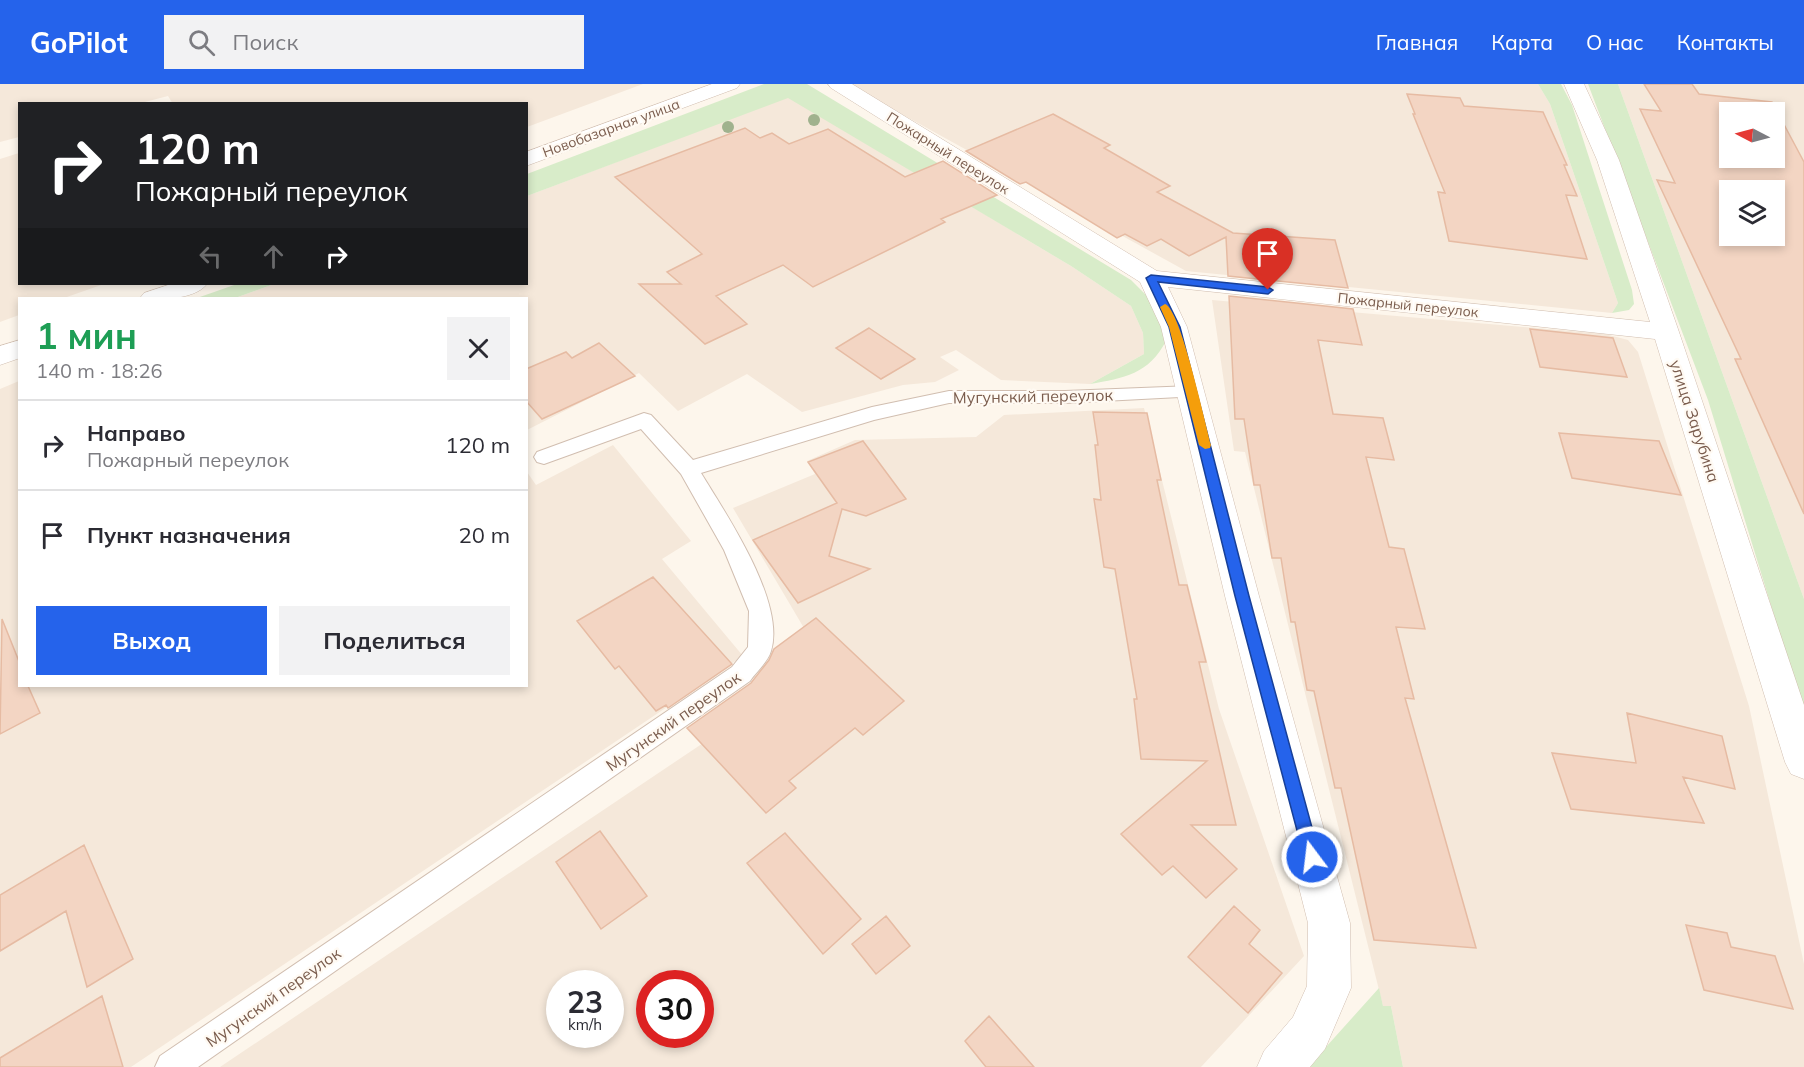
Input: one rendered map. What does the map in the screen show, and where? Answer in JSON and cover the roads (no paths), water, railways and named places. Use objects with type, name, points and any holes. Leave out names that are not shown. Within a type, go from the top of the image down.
[{"type":"street","name":"Новобазарная улица","points":[[528,159],[730,84]]},
{"type":"street","name":"Пожарный переулок","points":[[838,84],[1151,278],[1666,332]]},
{"type":"street","name":"улица Зарубина","points":[[1574,84],[1608,160],[1666,332],[1804,762]]},
{"type":"street","points":[[1151,278],[1174,327],[1192,392],[1242,596],[1329,923],[1329,988],[1310,1033],[1280,1067]]},
{"type":"street","points":[[156,297],[191,285]]},
{"type":"street","points":[[0,356],[18,349]]},
{"type":"lane","name":"Мугунский переулок","points":[[171,1067],[741,675],[760,650],[761,611],[735,549],[689,469],[872,414],[949,397],[1065,397],[1192,392]]},
{"type":"lane","points":[[544,457],[644,420],[689,469]]}]
